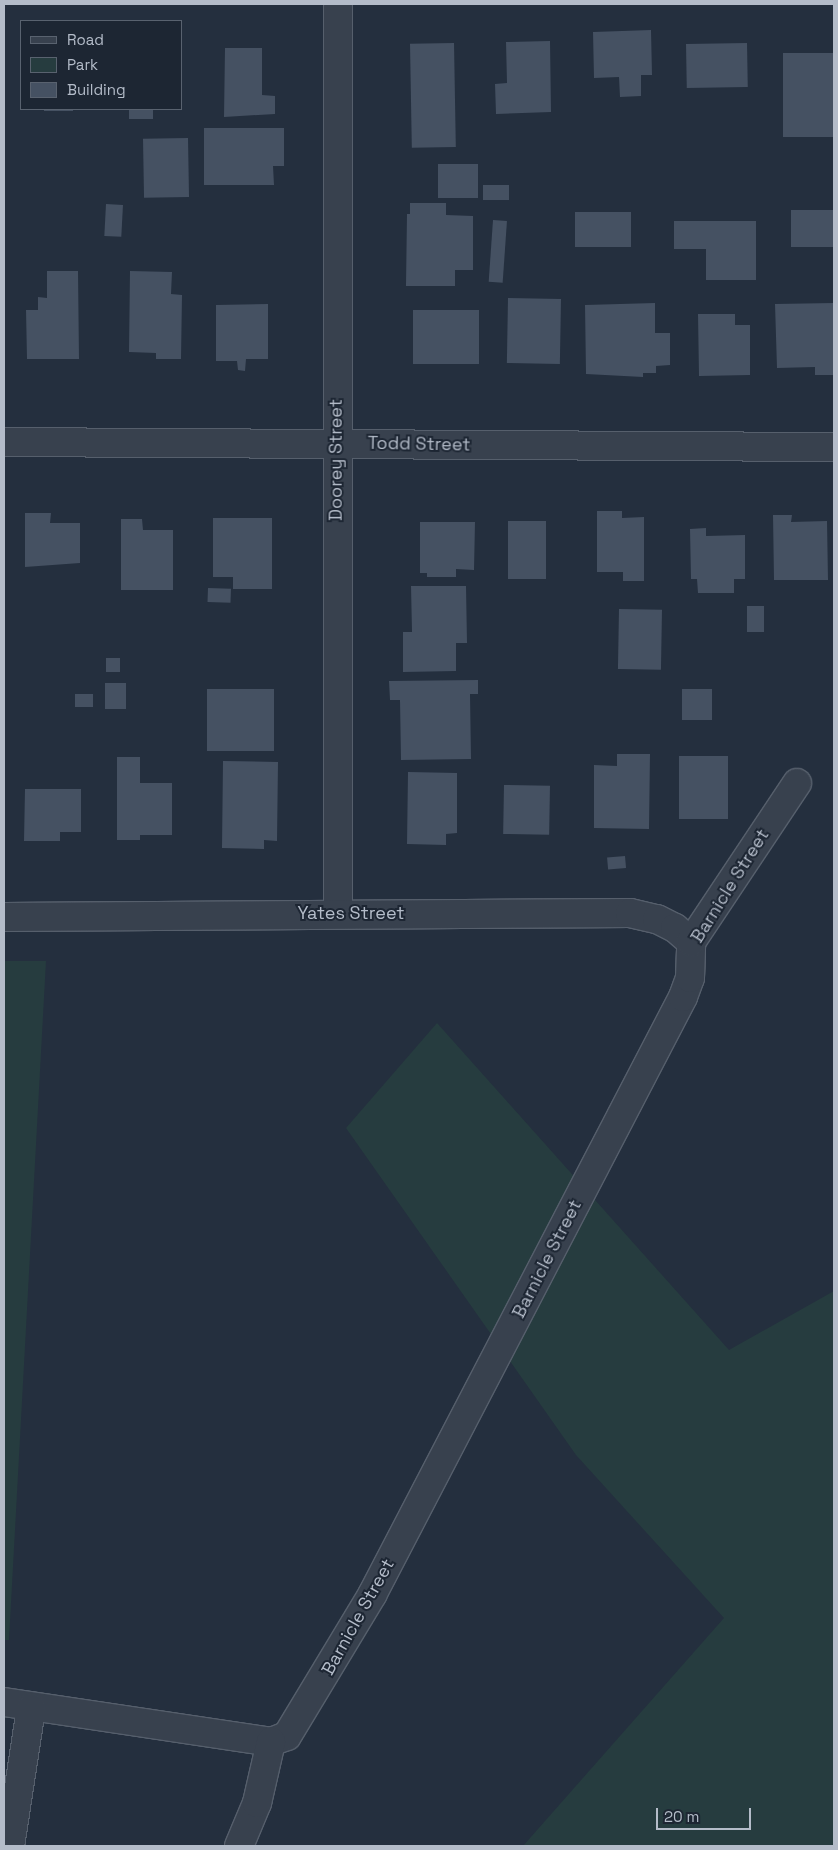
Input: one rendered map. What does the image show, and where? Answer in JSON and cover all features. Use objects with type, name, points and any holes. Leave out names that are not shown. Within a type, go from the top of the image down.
[{"type":"street","name":"Doorey Street","points":[[338,913],[336,443],[343,5]]},
{"type":"street","name":"Todd Street","points":[[4,442],[834,447]]},
{"type":"street","name":"Barnicle Street","points":[[239,1846],[258,1803],[279,1739],[372,1595],[683,997],[690,978],[691,942],[797,783]]},
{"type":"street","name":"Yates Street","points":[[4,917],[338,913],[630,913],[657,919],[675,928],[691,942]]},
{"type":"street","points":[[4,1702],[31,1708],[279,1739]]},
{"type":"street","points":[[10,1846],[31,1708]]},
{"type":"green space","points":[[4,961],[46,961],[9,1640],[4,1640]]},
{"type":"green space","points":[[437,1023],[729,1350],[834,1291],[834,1846],[523,1846],[724,1618],[576,1455],[346,1128]]},
{"type":"building","points":[[651,30],[652,75],[641,75],[641,96],[620,97],[619,77],[594,78],[593,32]]},
{"type":"building","points":[[550,41],[551,112],[496,114],[495,84],[507,83],[506,42]]},
{"type":"building","points":[[454,43],[456,147],[412,148],[410,44]]},
{"type":"building","points":[[747,43],[748,87],[687,88],[686,44]]},
{"type":"building","points":[[225,48],[262,48],[262,95],[275,96],[275,114],[224,117]]},
{"type":"building","points":[[783,53],[834,53],[834,137],[783,137]]},
{"type":"building","points":[[44,110],[73,110],[73,111]]},
{"type":"building","points":[[129,110],[153,110],[153,119],[129,119]]},
{"type":"building","points":[[204,128],[284,128],[284,166],[273,166],[274,185],[204,185]]},
{"type":"building","points":[[188,138],[189,197],[144,198],[143,139]]},
{"type":"building","points":[[438,164],[478,164],[478,198],[438,198]]},
{"type":"building","points":[[483,185],[509,185],[509,200],[483,200]]},
{"type":"building","points":[[410,203],[446,203],[446,215],[473,216],[473,270],[455,270],[455,286],[406,286],[407,214],[410,214]]},
{"type":"building","points":[[106,204],[123,205],[121,237],[104,236]]},
{"type":"building","points":[[791,210],[834,210],[834,247],[791,247]]},
{"type":"building","points":[[575,212],[631,212],[631,247],[575,247]]},
{"type":"building","points":[[493,220],[507,221],[503,283],[489,282]]},
{"type":"building","points":[[674,221],[756,221],[756,280],[706,280],[706,249],[674,249]]},
{"type":"building","points":[[47,271],[78,271],[79,359],[27,359],[26,310],[38,310],[38,297],[47,298]]},
{"type":"building","points":[[130,271],[172,272],[171,294],[182,295],[181,359],[156,359],[156,353],[129,352]]},
{"type":"building","points":[[508,298],[561,299],[560,364],[507,363]]},
{"type":"building","points":[[655,303],[655,333],[670,333],[670,365],[656,366],[656,373],[643,373],[643,377],[586,374],[585,305]]},
{"type":"building","points":[[834,303],[834,375],[815,375],[815,367],[777,368],[775,304]]},
{"type":"building","points":[[268,304],[268,359],[246,359],[245,371],[238,370],[237,361],[216,361],[216,305]]},
{"type":"building","points":[[413,310],[479,310],[479,364],[413,364]]},
{"type":"building","points":[[698,314],[735,314],[735,325],[750,325],[750,375],[699,376]]},
{"type":"building","points":[[597,511],[622,511],[622,518],[644,517],[644,581],[623,581],[623,572],[597,572]]},
{"type":"building","points":[[25,513],[51,513],[50,523],[80,523],[80,563],[25,567]]},
{"type":"building","points":[[773,515],[792,515],[791,522],[827,521],[828,580],[774,580]]},
{"type":"building","points":[[213,518],[272,518],[272,589],[233,589],[233,577],[213,577]]},
{"type":"building","points":[[121,519],[142,519],[143,530],[173,530],[173,590],[121,590]]},
{"type":"building","points":[[508,521],[546,521],[546,579],[508,579]]},
{"type":"building","points":[[420,522],[475,522],[474,570],[456,569],[456,577],[427,577],[427,573],[420,573]]},
{"type":"building","points":[[706,528],[706,536],[745,535],[745,579],[734,579],[734,593],[698,593],[697,579],[691,579],[690,529]]},
{"type":"building","points":[[411,586],[466,586],[467,643],[456,643],[456,671],[403,672],[403,632],[412,632]]},
{"type":"building","points":[[208,588],[231,589],[230,603],[208,602]]},
{"type":"building","points":[[747,606],[764,606],[764,632],[747,632]]},
{"type":"building","points":[[619,609],[662,610],[661,670],[618,669]]},
{"type":"building","points":[[106,658],[120,658],[120,672],[106,672]]},
{"type":"building","points":[[478,680],[478,694],[470,694],[471,759],[401,760],[400,700],[390,700],[389,681]]},
{"type":"building","points":[[105,683],[126,683],[126,709],[105,709]]},
{"type":"building","points":[[207,689],[274,689],[274,751],[207,751]]},
{"type":"building","points":[[682,689],[712,689],[712,720],[682,720]]},
{"type":"building","points":[[75,694],[93,694],[93,707],[75,707]]},
{"type":"building","points":[[617,754],[650,754],[649,829],[594,828],[594,765],[617,766]]},
{"type":"building","points":[[679,756],[728,756],[728,819],[679,819]]},
{"type":"building","points":[[117,757],[140,757],[140,783],[172,783],[172,835],[140,835],[140,840],[117,840]]},
{"type":"building","points":[[223,761],[278,762],[277,841],[264,840],[264,849],[222,848]]},
{"type":"building","points":[[408,772],[457,773],[457,833],[446,834],[446,845],[407,844]]},
{"type":"building","points":[[504,785],[550,786],[549,835],[503,834]]},
{"type":"building","points":[[25,789],[81,789],[81,832],[60,832],[60,841],[24,841]]},
{"type":"building","points":[[625,856],[626,868],[608,870],[607,858]]}]
